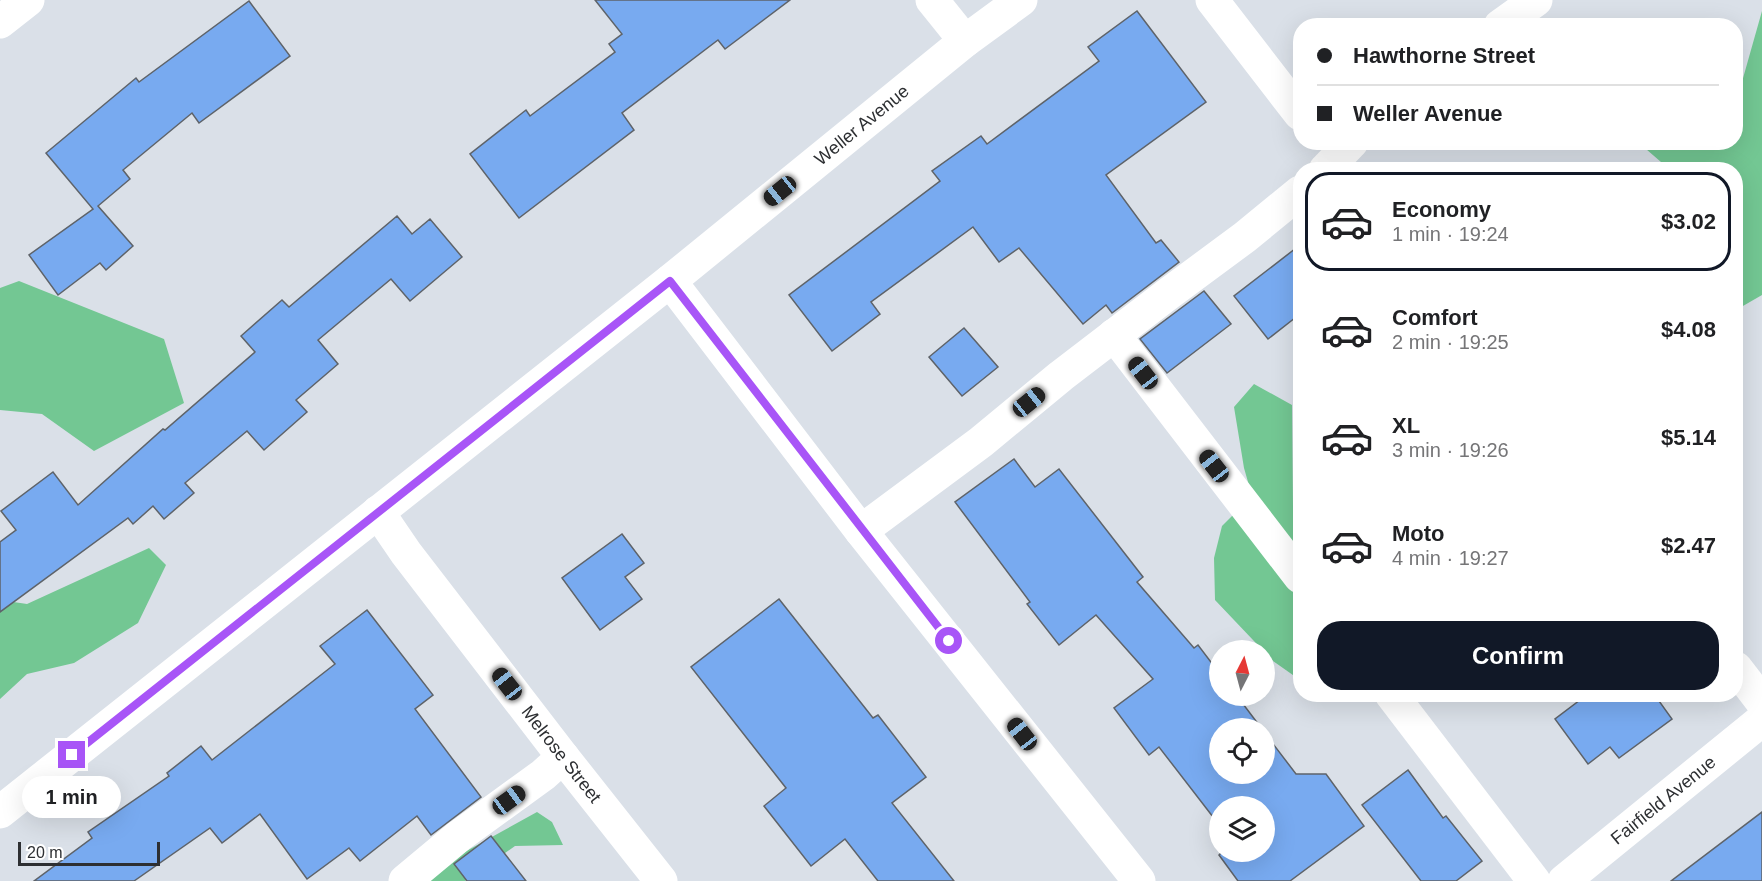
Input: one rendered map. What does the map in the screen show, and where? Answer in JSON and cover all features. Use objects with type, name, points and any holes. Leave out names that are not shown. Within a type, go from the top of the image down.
[{"type":"street","points":[[0,22],[28,0]]},
{"type":"street","points":[[932,0],[965,41]]},
{"type":"street","name":"Weller Avenue","points":[[0,812],[670,281],[965,41],[1021,0]]},
{"type":"street","points":[[1212,0],[1293,105]]},
{"type":"street","points":[[1511,18],[1536,0]]},
{"type":"street","points":[[861,531],[981,442],[1114,335],[1245,237],[1293,198]]},
{"type":"street","points":[[670,281],[861,531],[1139,881]]},
{"type":"street","points":[[1114,335],[1293,568]]},
{"type":"street","name":"Melrose Street","points":[[378,512],[562,757],[661,881]]},
{"type":"street","points":[[1743,677],[1762,702]]},
{"type":"street","points":[[1397,702],[1534,881]]},
{"type":"street","name":"Fairfield Avenue","points":[[1564,881],[1762,720]]},
{"type":"street","points":[[405,881],[459,836],[543,775],[562,757]]},
{"type":"green space","points":[[1762,11],[1762,295],[1743,306],[1743,162],[1661,162],[1647,150],[1743,150],[1743,78]]},
{"type":"green space","points":[[19,281],[164,339],[184,403],[94,451],[42,414],[0,410],[0,288]]},
{"type":"green space","points":[[1254,384],[1292,405],[1293,675],[1275,662],[1275,640],[1253,640],[1215,600],[1214,558],[1222,526],[1252,496],[1244,468],[1234,407]]},
{"type":"green space","points":[[149,548],[166,565],[138,623],[74,663],[27,674],[0,699],[0,600],[27,604]]},
{"type":"green space","points":[[537,812],[552,822],[563,845],[515,846],[465,881],[423,881],[430,871]]},
{"type":"building","points":[[595,0],[790,0],[725,49],[718,40],[622,113],[634,130],[519,218],[470,154],[526,110],[530,116],[615,52],[609,44],[622,34]]},
{"type":"building","points":[[249,1],[290,56],[199,123],[192,113],[123,170],[130,179],[98,206],[133,246],[106,270],[100,263],[58,295],[29,255],[93,209],[46,153],[136,78],[139,82]]},
{"type":"building","points":[[1137,11],[1206,102],[1106,175],[1156,243],[1161,240],[1179,262],[1112,313],[1106,305],[1083,324],[1019,248],[999,262],[973,227],[871,302],[880,314],[832,351],[789,295],[940,181],[932,171],[981,136],[987,144],[1099,61],[1088,47]]},
{"type":"building","points":[[397,216],[412,234],[430,219],[462,257],[410,301],[391,279],[318,340],[338,364],[296,400],[307,412],[264,450],[247,431],[185,483],[194,493],[164,519],[153,506],[133,524],[128,518],[0,612],[0,542],[16,530],[1,511],[53,472],[78,505],[163,429],[165,430],[255,352],[241,336],[282,300],[289,307]]},
{"type":"building","points":[[1293,250],[1293,319],[1268,339],[1234,296]]},
{"type":"building","points":[[1204,291],[1231,324],[1167,373],[1140,339]]},
{"type":"building","points":[[964,328],[998,367],[962,396],[929,357]]},
{"type":"building","points":[[1014,459],[1035,487],[1059,469],[1143,577],[1137,582],[1194,648],[1198,645],[1209,660],[1209,706],[1245,706],[1254,718],[1209,718],[1209,784],[1275,784],[1275,746],[1296,774],[1326,774],[1364,826],[1290,881],[1238,881],[1224,862],[1275,862],[1275,796],[1209,796],[1209,812],[1159,747],[1149,755],[1114,708],[1153,679],[1096,615],[1059,645],[1027,604],[1030,602],[955,502]]},
{"type":"building","points":[[622,534],[644,563],[625,577],[642,599],[600,630],[562,578]]},
{"type":"building","points":[[779,599],[873,718],[878,715],[926,777],[892,803],[954,881],[878,881],[845,839],[811,866],[764,806],[786,788],[691,667]]},
{"type":"building","points":[[367,610],[433,695],[415,709],[481,797],[431,835],[417,816],[360,861],[349,848],[307,879],[260,814],[222,843],[210,828],[134,881],[34,881],[92,838],[88,832],[169,776],[167,773],[201,746],[212,760],[335,664],[320,646]]},
{"type":"building","points":[[1577,702],[1660,702],[1672,719],[1619,758],[1610,747],[1588,764],[1555,719]]},
{"type":"building","points":[[1408,770],[1443,818],[1446,816],[1482,861],[1456,881],[1421,881],[1362,805]]},
{"type":"building","points":[[1762,812],[1762,881],[1671,881]]},
{"type":"building","points":[[491,836],[526,881],[467,881],[454,864]]},
{"type":"route","points":[[72,755],[670,281],[861,531],[949,641]]}]
